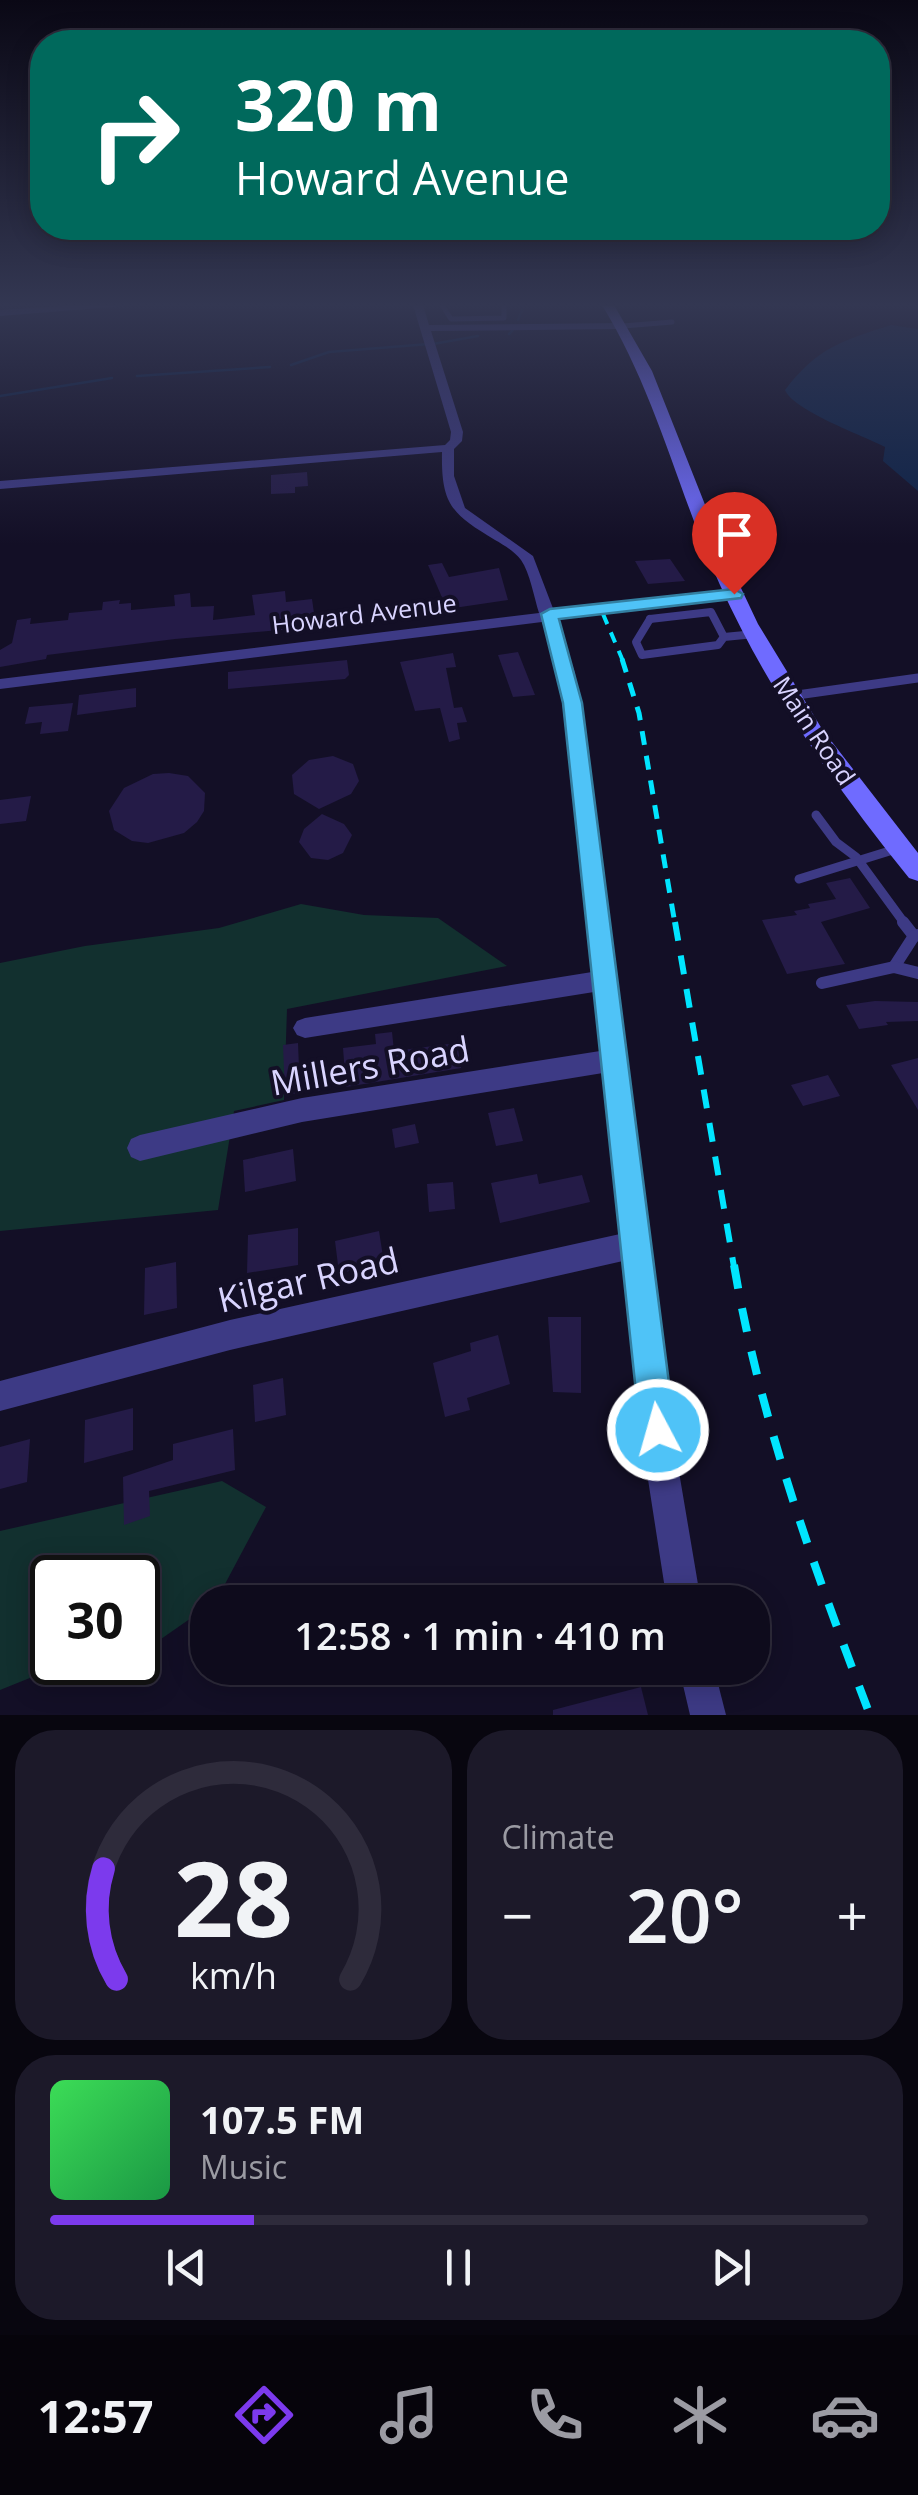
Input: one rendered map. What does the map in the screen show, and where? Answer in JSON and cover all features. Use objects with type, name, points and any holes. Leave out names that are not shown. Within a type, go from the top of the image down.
[{"type":"main road","name":"Main Road","points":[[650,385],[675,438],[734,594],[788,696],[822,747],[918,871]]},
{"type":"street","points":[[0,485],[448,448],[456,441],[457,432],[443,385]]},
{"type":"street","points":[[448,448],[449,480],[460,512],[474,526],[513,545],[528,558],[550,614],[573,703],[661,1460],[681,1585]]},
{"type":"street","name":"Howard Avenue","points":[[0,684],[550,614],[646,611],[734,594]]},
{"type":"street","points":[[305,1028],[606,980]]},
{"type":"street","name":"Millers Road","points":[[140,1148],[302,1110],[614,1060]]},
{"type":"street","name":"Kilgar Road","points":[[0,1396],[248,1331],[636,1244]]},
{"type":"street","points":[[702,1685],[708,1715]]},
{"type":"lane","points":[[724,637],[710,612],[646,611],[636,642],[642,654],[718,645],[724,637],[756,634]]},
{"type":"lane","points":[[788,696],[918,678]]},
{"type":"lane","points":[[816,815],[836,842],[856,857],[916,935],[894,966]]},
{"type":"lane","points":[[799,880],[843,869],[856,857],[899,849]]},
{"type":"lane","points":[[822,983],[894,966],[918,973]]},
{"type":"green space","points":[[301,904],[364,915],[438,918],[507,966],[287,1009],[284,1100],[234,1111],[218,1210],[0,1231],[0,963],[85,946],[219,928]]},
{"type":"green space","points":[[222,1481],[266,1507],[224,1585],[190,1585],[190,1619],[160,1640],[160,1555],[30,1555],[30,1678],[0,1690],[0,1531]]},
{"type":"water","points":[[789,385],[918,385],[918,491],[883,461],[885,447],[815,414],[785,390]]},
{"type":"building","points":[[307,472],[308,486],[295,487],[295,493],[271,494],[271,475]]},
{"type":"building","points":[[670,559],[685,581],[648,584],[635,561]]},
{"type":"building","points":[[442,563],[449,577],[499,568],[508,600],[447,609],[428,565]]},
{"type":"building","points":[[285,591],[286,602],[312,599],[316,627],[47,655],[46,659],[0,667],[0,650],[12,643],[17,620],[31,618],[30,624],[68,620],[69,613],[102,610],[103,602],[120,600],[119,604],[131,603],[131,610],[175,606],[174,595],[190,593],[191,607],[214,606],[213,620],[255,615],[252,595]]},
{"type":"building","points":[[518,652],[535,695],[513,697],[498,655]]},
{"type":"building","points":[[453,653],[456,667],[446,668],[454,708],[462,707],[467,722],[457,723],[460,739],[449,742],[440,708],[415,711],[400,662]]},
{"type":"building","points":[[347,660],[349,675],[345,679],[228,689],[228,672]]},
{"type":"building","points":[[136,688],[136,707],[77,715],[79,695]]},
{"type":"building","points":[[73,703],[68,731],[40,734],[42,722],[25,724],[29,707]]},
{"type":"building","points":[[333,756],[353,764],[359,781],[351,794],[319,809],[294,794],[292,775],[309,760]]},
{"type":"building","points":[[153,774],[188,776],[205,793],[204,811],[197,822],[184,833],[148,843],[132,841],[114,830],[109,811],[124,788]]},
{"type":"building","points":[[31,796],[26,821],[0,824],[0,800]]},
{"type":"building","points":[[322,814],[344,824],[352,835],[343,853],[328,860],[311,858],[299,842],[304,829]]},
{"type":"building","points":[[850,878],[870,908],[821,922],[845,964],[787,974],[762,920],[797,915],[794,911],[810,908],[808,904],[836,899],[826,883]]},
{"type":"building","points":[[918,1002],[918,1021],[886,1022],[888,1025],[859,1029],[846,1005]]},
{"type":"building","points":[[392,1032],[394,1051],[457,1043],[461,1068],[346,1087],[343,1048],[376,1044],[375,1034]]},
{"type":"building","points":[[298,1043],[300,1093],[285,1095],[283,1045]]},
{"type":"building","points":[[918,1058],[918,1110],[891,1065]]},
{"type":"building","points":[[828,1075],[840,1096],[803,1106],[791,1085]]},
{"type":"building","points":[[514,1108],[523,1141],[496,1146],[488,1113]]},
{"type":"building","points":[[415,1124],[419,1143],[395,1148],[392,1129]]},
{"type":"building","points":[[293,1149],[296,1181],[245,1192],[243,1160]]},
{"type":"building","points":[[537,1174],[539,1184],[582,1175],[590,1202],[500,1223],[491,1183]]},
{"type":"building","points":[[453,1182],[455,1209],[429,1212],[427,1184]]},
{"type":"building","points":[[298,1228],[298,1265],[247,1273],[248,1235]]},
{"type":"building","points":[[379,1231],[384,1263],[345,1272],[343,1263],[338,1265],[335,1241]]},
{"type":"building","points":[[176,1262],[177,1308],[144,1315],[145,1268]]},
{"type":"building","points":[[548,1317],[581,1317],[581,1393],[553,1392]]},
{"type":"building","points":[[498,1335],[510,1384],[467,1398],[470,1410],[445,1417],[433,1363],[471,1351],[470,1343]]},
{"type":"building","points":[[283,1378],[286,1415],[255,1422],[253,1385]]},
{"type":"building","points":[[133,1408],[133,1450],[84,1463],[85,1420]]},
{"type":"building","points":[[233,1429],[235,1470],[149,1491],[150,1516],[124,1525],[123,1477],[173,1460],[173,1444]]},
{"type":"building","points":[[30,1439],[27,1482],[0,1489],[0,1447]]},
{"type":"building","points":[[641,1687],[648,1715],[553,1715],[553,1710]]},
{"type":"waterway","points":[[0,396],[68,385]]},
{"type":"railway","points":[[603,614],[623,661]]},
{"type":"railway","points":[[622,659],[639,713],[675,924]]},
{"type":"railway","points":[[675,922],[734,1267]]},
{"type":"railway","points":[[734,1265],[774,1437],[809,1549],[870,1715]]},
{"type":"route","points":[[658,1430],[573,703],[550,614],[734,594]]}]
